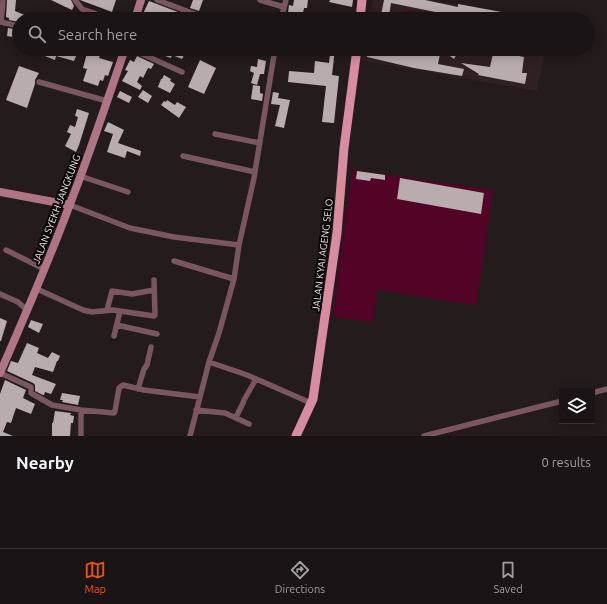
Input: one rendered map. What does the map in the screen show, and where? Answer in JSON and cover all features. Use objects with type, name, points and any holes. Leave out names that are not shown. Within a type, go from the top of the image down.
[{"type":"main road","points":[[137,12],[141,0]]},
{"type":"main road","points":[[361,12],[362,0]]},
{"type":"main road","name":"JALAN SYEKH JANGKUNG","points":[[0,373],[37,289],[70,205],[123,56]]},
{"type":"main road","name":"JALAN KYAI AGENG SELO","points":[[296,436],[312,403],[338,233],[344,148],[356,56]]},
{"type":"main road","points":[[0,192],[70,205]]},
{"type":"street","points":[[3,0],[0,22],[12,25]]},
{"type":"street","points":[[75,0],[82,9],[91,12]]},
{"type":"street","points":[[157,0],[189,12]]},
{"type":"street","points":[[260,0],[284,7]]},
{"type":"street","points":[[283,12],[286,0]]},
{"type":"street","points":[[142,56],[182,72]]},
{"type":"street","points":[[190,436],[209,362],[234,279],[239,245],[255,172],[274,56]]},
{"type":"street","points":[[39,82],[107,100]]},
{"type":"street","points":[[215,134],[260,143]]},
{"type":"street","points":[[183,156],[255,172]]},
{"type":"street","points":[[80,176],[128,192]]},
{"type":"street","points":[[70,205],[130,228],[171,237],[239,245]]},
{"type":"street","points":[[6,250],[44,269]]},
{"type":"street","points":[[174,261],[234,279]]},
{"type":"street","points":[[37,289],[83,310],[92,312],[107,310],[155,315],[154,280]]},
{"type":"street","points":[[107,310],[112,291],[132,294],[154,290]]},
{"type":"street","points":[[0,294],[18,302],[27,310]]},
{"type":"street","points":[[114,336],[120,311]]},
{"type":"street","points":[[117,325],[157,334]]},
{"type":"street","points":[[138,389],[144,369],[147,365],[151,347]]},
{"type":"street","points":[[209,362],[235,370],[312,403]]},
{"type":"street","points":[[0,373],[31,387],[31,393],[52,405],[81,410],[114,413],[119,388],[123,385],[138,389],[200,397]]},
{"type":"street","points":[[236,417],[256,379]]},
{"type":"street","points":[[595,392],[607,389]]},
{"type":"street","points":[[424,436],[559,401]]},
{"type":"street","points":[[81,410],[81,436]]},
{"type":"street","points":[[196,410],[225,413],[249,424]]},
{"type":"shaded area","points":[[373,0],[430,0],[499,12],[371,12]]},
{"type":"shaded area","points":[[407,10],[418,12],[407,12]]},
{"type":"shaded area","points":[[363,56],[544,56],[537,91],[362,61]]},
{"type":"shaded area","points":[[352,170],[493,190],[476,305],[377,290],[373,322],[333,317]]},
{"type":"building","points":[[7,0],[16,0],[15,11],[17,12],[12,12],[12,21],[6,17]]},
{"type":"building","points":[[51,0],[71,0],[74,6],[72,10]]},
{"type":"building","points":[[80,0],[116,0],[112,12]]},
{"type":"building","points":[[193,0],[203,0],[199,11],[190,8]]},
{"type":"building","points":[[294,0],[308,0],[307,8],[304,8],[303,12],[288,12],[289,5],[293,6]]},
{"type":"building","points":[[330,0],[353,0],[352,7],[329,2]]},
{"type":"building","points":[[384,0],[425,0],[458,7],[458,4],[502,12],[435,12],[391,3],[390,12],[382,12]]},
{"type":"building","points":[[149,1],[178,12],[144,12]]},
{"type":"building","points":[[8,28],[12,29],[12,37],[7,36]]},
{"type":"building","points":[[45,56],[56,56],[55,60]]},
{"type":"building","points":[[56,56],[76,56],[74,61]]},
{"type":"building","points":[[86,56],[100,56],[99,58],[113,62],[108,76],[105,75],[103,81],[100,80],[98,86],[83,81],[87,69],[83,68]]},
{"type":"building","points":[[137,56],[154,64],[151,69],[148,68],[143,78],[140,76],[137,82],[142,86],[140,90],[122,81],[128,71],[125,70],[130,60],[134,62]]},
{"type":"building","points":[[174,56],[184,56],[182,59]]},
{"type":"building","points":[[330,56],[334,56],[332,75],[339,76],[334,123],[322,122],[326,86],[288,82],[289,71],[314,73],[315,61],[329,63]]},
{"type":"building","points":[[440,56],[438,64],[464,69],[462,76],[414,68],[367,57]]},
{"type":"building","points":[[492,56],[524,57],[522,73],[527,73],[525,84],[478,75],[479,74],[461,63],[490,67]]},
{"type":"building","points":[[258,59],[266,61],[264,74],[260,74],[257,85],[251,83],[254,73],[250,71],[251,66],[257,67]]},
{"type":"building","points":[[200,60],[216,68],[204,94],[188,87]]},
{"type":"building","points":[[19,66],[39,73],[35,80],[27,108],[6,100]]},
{"type":"building","points":[[164,75],[171,79],[170,81],[175,84],[170,93],[158,87]]},
{"type":"building","points":[[253,85],[260,86],[260,93],[263,94],[262,101],[251,99]]},
{"type":"building","points":[[143,90],[152,96],[148,103],[138,97]]},
{"type":"building","points":[[120,91],[132,97],[129,103],[117,97]]},
{"type":"building","points":[[273,92],[279,93],[278,98],[290,100],[284,128],[275,126],[280,105],[271,104]]},
{"type":"building","points":[[167,100],[175,105],[177,102],[186,107],[179,118],[161,105]]},
{"type":"building","points":[[77,109],[89,113],[76,152],[65,146],[71,134],[67,132],[70,125],[75,127],[78,117],[75,116]]},
{"type":"building","points":[[108,122],[124,130],[118,143],[141,151],[140,156],[127,151],[125,158],[107,152],[113,134],[104,131]]},
{"type":"building","points":[[357,171],[385,175],[385,180],[371,178],[370,181],[356,179]]},
{"type":"building","points":[[400,178],[484,193],[481,214],[397,199]]},
{"type":"building","points":[[0,318],[7,321],[1,341],[0,341]]},
{"type":"building","points":[[31,320],[43,324],[39,333],[28,327]]},
{"type":"building","points":[[27,343],[39,348],[37,353],[48,358],[52,352],[60,356],[53,372],[35,367],[32,375],[56,384],[51,394],[45,392],[43,395],[35,391],[35,385],[33,383],[7,371],[11,361],[18,363]]},
{"type":"building","points":[[5,380],[26,390],[23,398],[35,404],[31,414],[16,408],[11,423],[7,422],[3,432],[13,436],[0,436],[0,394]]},
{"type":"building","points":[[62,393],[80,396],[78,405],[62,402],[63,400],[60,400]]},
{"type":"building","points":[[55,411],[71,413],[70,415],[74,416],[73,423],[71,423],[70,436],[52,436],[52,423]]}]
